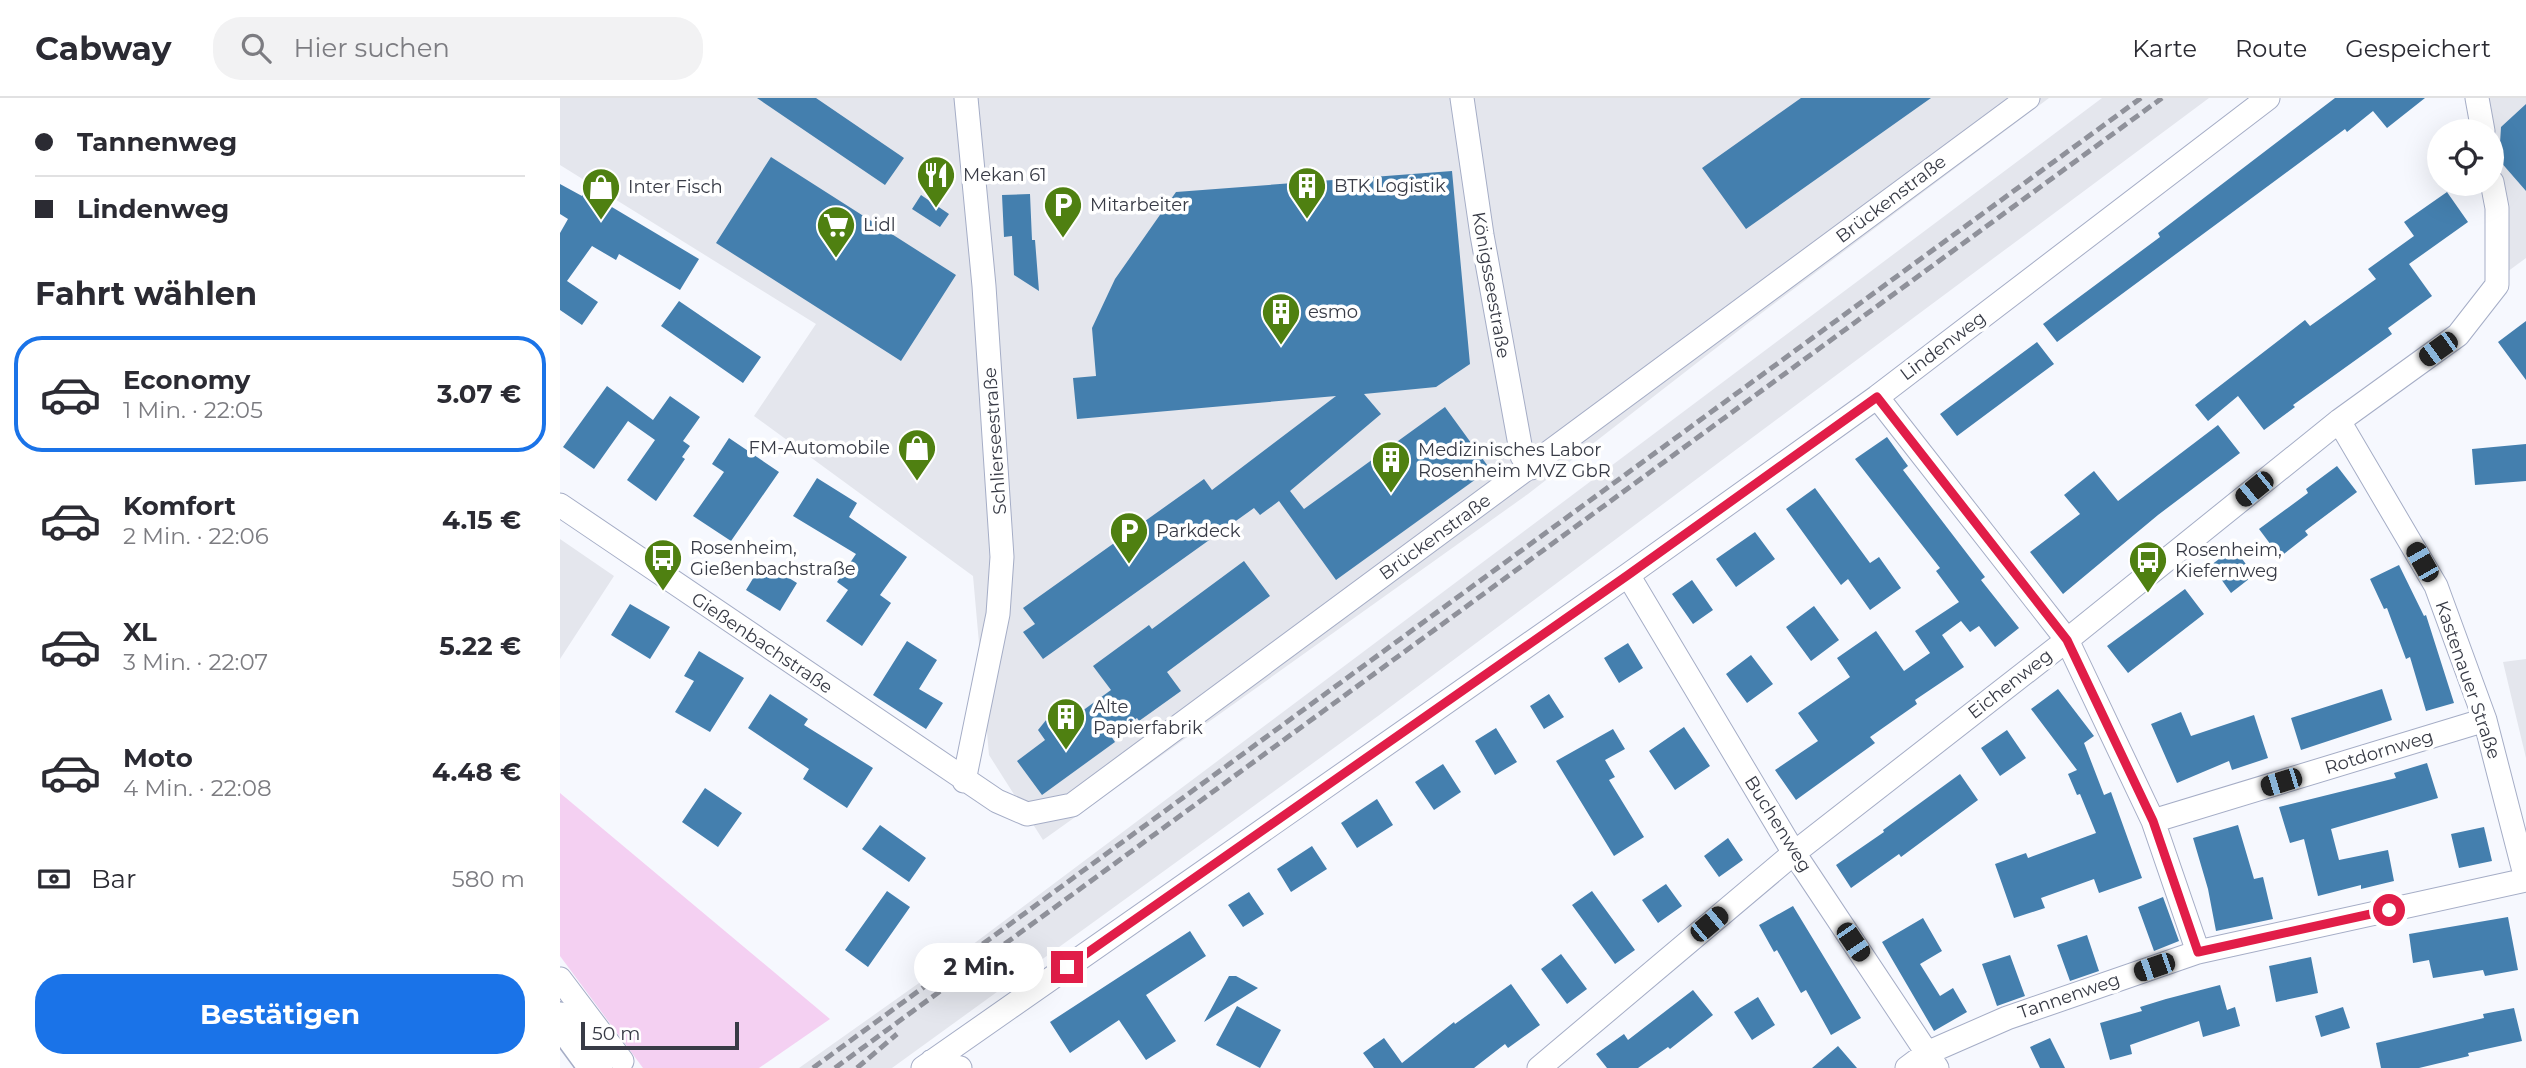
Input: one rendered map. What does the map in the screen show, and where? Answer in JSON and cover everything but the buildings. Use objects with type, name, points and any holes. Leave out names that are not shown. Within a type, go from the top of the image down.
[{"type":"main road","points":[[560,1019],[609,1065]]},
{"type":"street","name":"Schlierseestraße","points":[[964,781],[998,614],[1003,557],[984,286],[966,98]]},
{"type":"street","name":"Königsseestraße","points":[[1462,98],[1482,234],[1522,456],[1531,468]]},
{"type":"street","name":"Brückenstraße","points":[[964,781],[997,801],[1027,814],[1072,805],[2028,98]]},
{"type":"street","name":"Lindenweg","points":[[928,1065],[1628,575],[1877,397],[2268,98]]},
{"type":"street","points":[[2477,98],[2481,119]]},
{"type":"street","name":"Eichenweg","points":[[1539,1068],[1794,853],[2067,640],[2339,421],[2458,335],[2497,285],[2495,196]]},
{"type":"street","points":[[1877,397],[2067,640],[2153,821],[2198,952]]},
{"type":"street","name":"Kastenauer Straße","points":[[2339,421],[2436,586],[2485,720],[2526,879]]},
{"type":"street","name":"Gießenbachstraße","points":[[560,505],[964,781]]},
{"type":"street","name":"Buchenweg","points":[[1628,575],[1794,853],[1932,1060]]},
{"type":"street","name":"Rotdornweg","points":[[2153,821],[2485,720]]},
{"type":"street","name":"Tannenweg","points":[[1907,1068],[1932,1060],[2007,1018],[2198,952],[2526,879]]},
{"type":"street","points":[[560,979],[609,1065]]},
{"type":"street","points":[[928,1065],[960,1068]]},
{"type":"shaded area","points":[[560,98],[2049,98],[1747,324],[1528,494],[1043,840],[989,755],[973,576],[754,416],[816,324],[560,165]]},
{"type":"shaded area","points":[[2102,98],[2209,98],[1378,716],[892,1068],[799,1068],[960,954]]},
{"type":"shaded area","points":[[2488,98],[2526,98],[2526,258],[2507,272],[2499,196],[2504,196],[2504,119],[2490,119]]},
{"type":"shaded area","points":[[560,539],[614,576],[560,659]]},
{"type":"shaded area","points":[[2526,659],[2526,758],[2503,662]]},
{"type":"shaded area","points":[[560,793],[830,1019],[759,1068],[643,1068],[560,956]]},
{"type":"railway","points":[[813,1068],[2141,98]]},
{"type":"railway","points":[[835,1068],[2162,98]]},
{"type":"railway","points":[[857,1068],[897,1034]]},
{"type":"place","name":"Mekan 61","points":[[936,209]]},
{"type":"place","name":"BTK Logistik","points":[[1307,220]]},
{"type":"place","name":"Inter Fisch","points":[[601,221]]},
{"type":"place","name":"Mitarbeiter","points":[[1063,239]]},
{"type":"place","name":"Lidl","points":[[836,259]]},
{"type":"place","name":"esmo","points":[[1281,346]]},
{"type":"place","name":"FM-Automobile","points":[[917,482]]},
{"type":"place","name":"Medizinisches Labor Rosenheim MVZ GbR","points":[[1391,494]]},
{"type":"place","name":"Parkdeck","points":[[1129,565]]},
{"type":"place","name":"Rosenheim, Gießenbachstraße","points":[[663,592]]},
{"type":"place","name":"Rosenheim, Kiefernweg","points":[[2148,594]]},
{"type":"place","name":"Alte Papierfabrik","points":[[1066,751]]},
{"type":"route","points":[[1067,967],[1628,575],[1877,397],[2067,640],[2153,821],[2198,952],[2389,910]]}]
